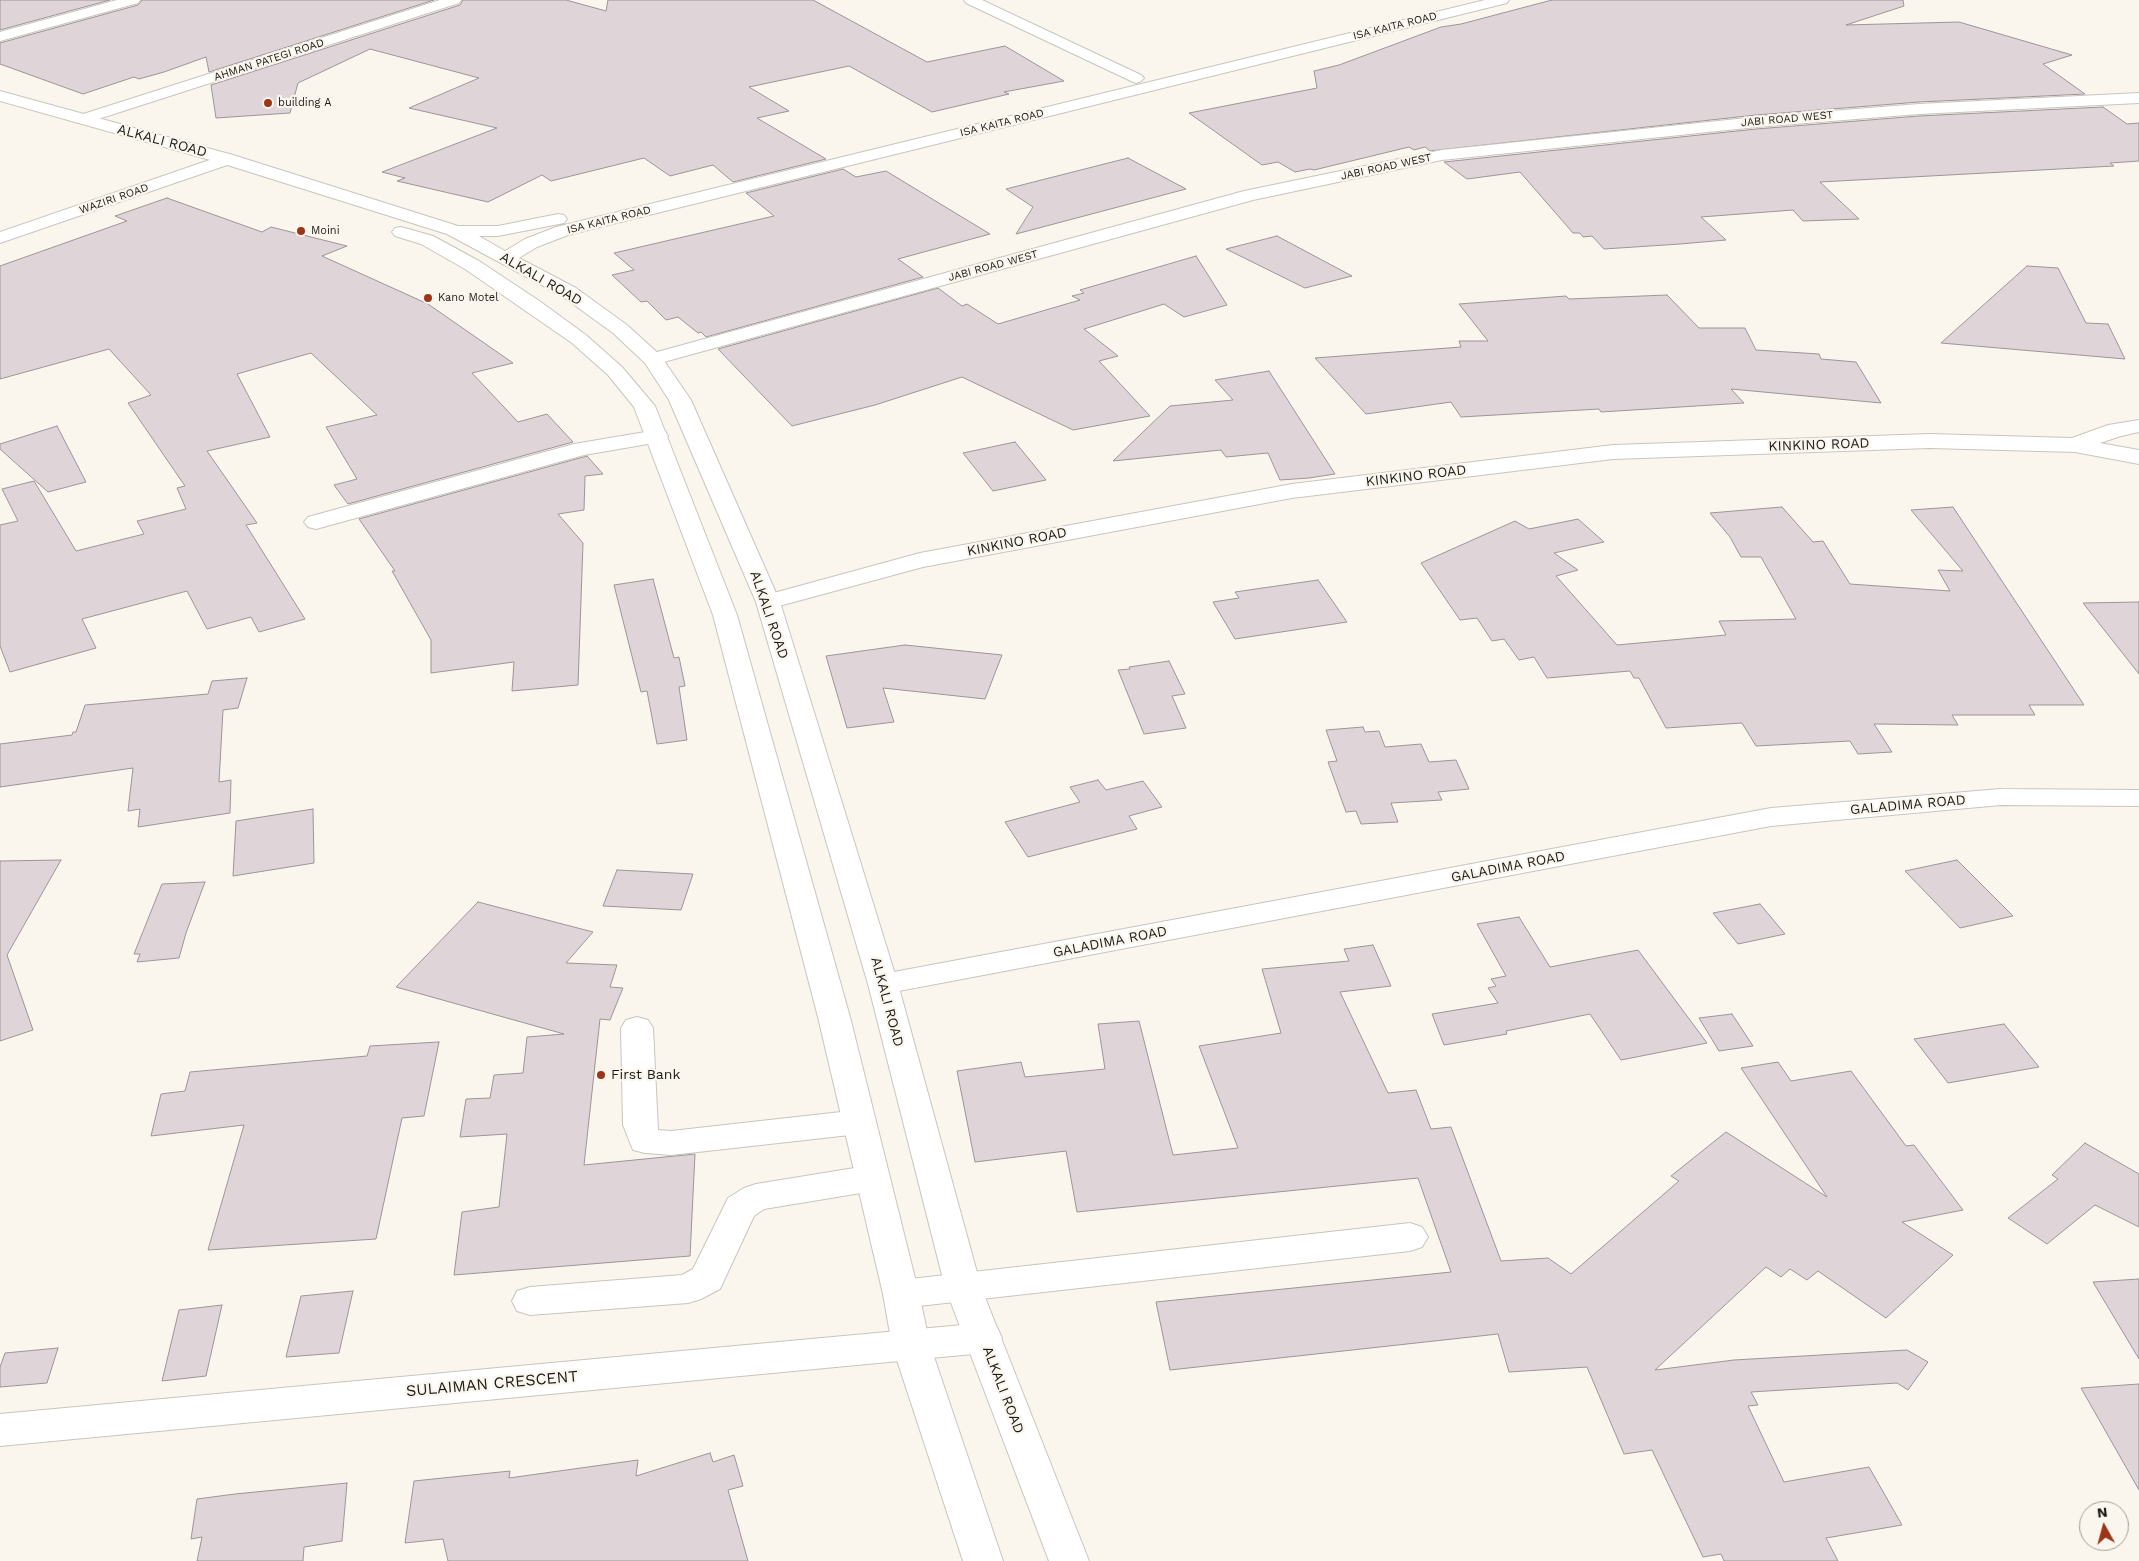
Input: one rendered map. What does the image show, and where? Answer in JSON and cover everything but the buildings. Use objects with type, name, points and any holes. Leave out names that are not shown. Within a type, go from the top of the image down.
[{"type":"main road","points":[[0,37],[133,0]]},
{"type":"main road","name":"AHMAN PATEGI ROAD","points":[[83,119],[454,0]]},
{"type":"main road","points":[[971,0],[1136,78]]},
{"type":"main road","name":"ISA KAITA ROAD","points":[[453,230],[498,231],[545,222],[1454,0]]},
{"type":"main road","name":"ISA KAITA ROAD","points":[[506,258],[531,243],[562,231],[1502,0]]},
{"type":"main road","name":"ALKALI ROAD","points":[[0,96],[227,159],[453,230],[570,292],[620,329],[653,359],[680,400],[768,602],[883,984],[963,1287],[1069,1561]]},
{"type":"main road","name":"JABI ROAD WEST","points":[[653,359],[1250,195],[1442,155],[1756,122],[1919,109],[2139,98]]},
{"type":"main road","name":"ALKALI ROAD","points":[[0,111],[203,168],[427,240],[472,265],[571,333],[615,371],[644,406],[725,615],[834,1017],[911,1345],[983,1561]]},
{"type":"main road","points":[[905,134],[923,143]]},
{"type":"main road","name":"WAZIRI ROAD","points":[[0,238],[227,159]]},
{"type":"main road","name":"KINKINO ROAD","points":[[2075,444],[2116,430],[2139,426]]},
{"type":"main road","points":[[316,522],[582,449],[656,436]]},
{"type":"main road","name":"KINKINO ROAD","points":[[768,602],[920,560],[1292,491],[1604,453],[1930,441],[2075,444],[2139,457]]},
{"type":"main road","name":"GALADIMA ROAD","points":[[883,984],[1770,817],[2000,797],[2139,798]]},
{"type":"main road","points":[[637,1028],[640,1125],[645,1141],[670,1143],[859,1122]]},
{"type":"main road","points":[[530,1301],[688,1289],[707,1279],[740,1207],[756,1197],[873,1178]]},
{"type":"main road","points":[[900,1294],[1410,1237]]},
{"type":"main road","name":"SULAIMAN CRESCENT","points":[[0,1430],[984,1338]]},
{"type":"place","name":"building A","points":[[268,103]]},
{"type":"place","name":"Moini","points":[[301,231]]},
{"type":"place","name":"Kano Motel","points":[[428,298]]},
{"type":"place","name":"First Bank","points":[[601,1075]]}]
